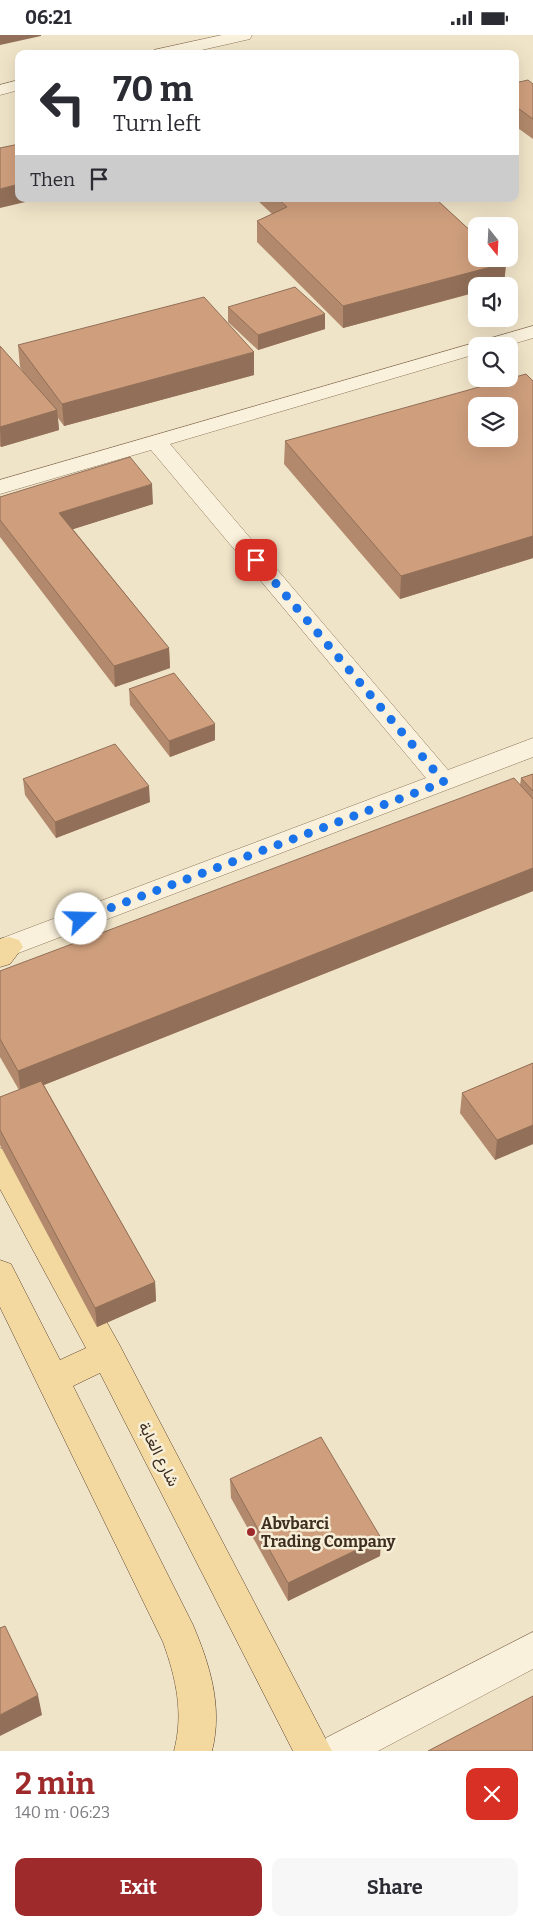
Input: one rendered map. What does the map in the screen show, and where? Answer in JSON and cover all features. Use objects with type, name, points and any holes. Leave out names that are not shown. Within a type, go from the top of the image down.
[{"type":"main road","name":"شارع الغابة","points":[[0,1160],[107,1354],[314,1751]]},
{"type":"main road","points":[[0,1274],[180,1637],[194,1677],[199,1710],[197,1739],[193,1751]]},
{"type":"main road","points":[[53,1379],[107,1354]]},
{"type":"street","points":[[178,50],[244,35]]},
{"type":"street","points":[[0,90],[15,86]]},
{"type":"street","points":[[516,337],[533,332]]},
{"type":"street","points":[[0,487],[468,350]]},
{"type":"street","points":[[156,442],[444,782]]},
{"type":"street","points":[[3,951],[533,747]]},
{"type":"street","points":[[339,1751],[533,1650]]},
{"type":"building","points":[[528,80],[533,84],[533,119],[519,109],[519,82]]},
{"type":"building","points":[[15,145],[15,185],[0,189],[0,148]]},
{"type":"building","points":[[281,202],[439,202],[468,229],[468,267],[491,267],[343,306],[257,221],[287,207]]},
{"type":"building","points":[[295,287],[325,314],[258,335],[228,307]]},
{"type":"building","points":[[204,297],[254,352],[62,404],[18,345]]},
{"type":"building","points":[[0,346],[57,410],[0,427]]},
{"type":"building","points":[[526,374],[533,381],[533,536],[401,576],[285,441],[479,387],[518,387],[518,376]]},
{"type":"building","points":[[130,457],[152,484],[59,513],[169,648],[114,666],[0,520],[0,497]]},
{"type":"building","points":[[174,673],[215,724],[169,741],[129,689]]},
{"type":"building","points":[[115,744],[149,786],[55,822],[23,779]]},
{"type":"building","points":[[533,774],[533,791],[521,778]]},
{"type":"building","points":[[514,778],[533,799],[533,868],[18,1071],[0,1039],[0,971]]},
{"type":"building","points":[[533,1063],[533,1125],[497,1140],[462,1093]]},
{"type":"building","points":[[41,1081],[155,1282],[95,1308],[0,1130],[0,1097]]},
{"type":"building","points":[[321,1437],[381,1538],[288,1583],[230,1479]]},
{"type":"building","points":[[5,1626],[38,1695],[0,1715],[0,1628]]},
{"type":"building","points":[[533,1696],[533,1751],[428,1751]]},
{"type":"place","name":"Abvbarci Trading Company","points":[[251,1532]]},
{"type":"route","points":[[81,919],[444,782],[256,560]]}]
